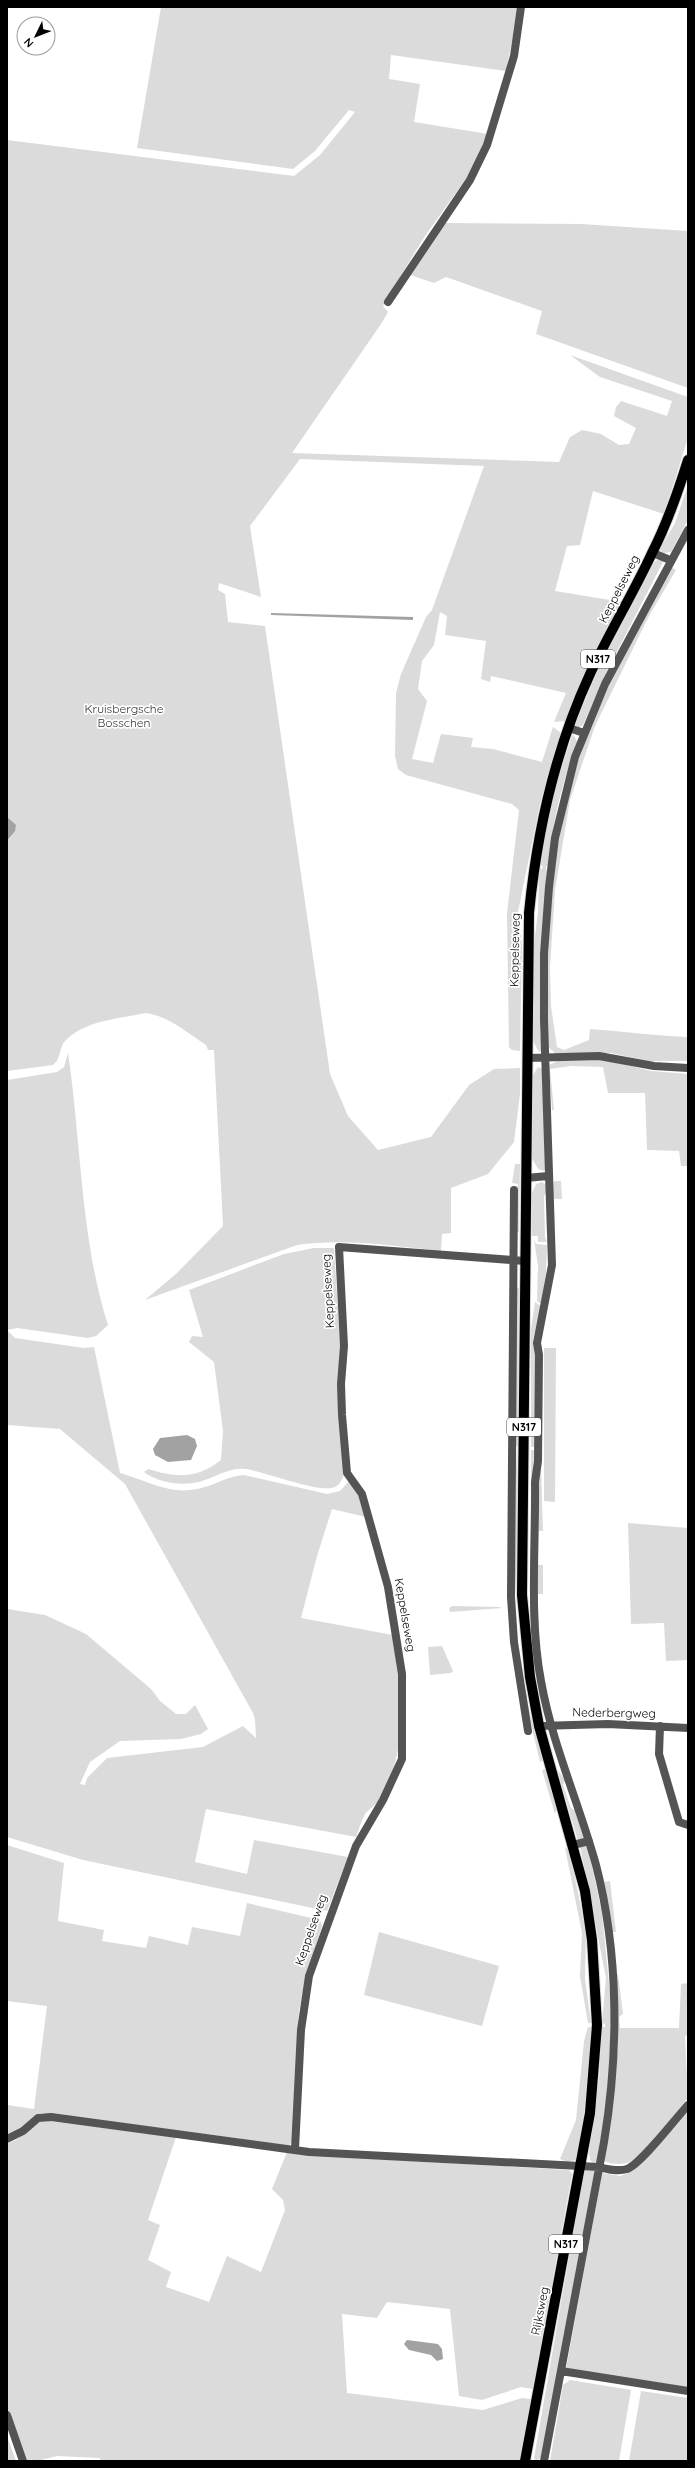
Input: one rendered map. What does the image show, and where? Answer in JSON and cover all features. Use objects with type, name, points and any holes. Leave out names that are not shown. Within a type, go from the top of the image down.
[{"type":"main road","name":"Keppelseweg","points":[[594,1981],[592,1940],[584,1891],[573,1845],[539,1726],[524,1630],[522,1595],[529,913],[533,866],[555,765],[590,675],[653,552],[675,501],[688,460]]},
{"type":"main road","name":"Rijksweg","points":[[525,2461],[590,2113],[595,2058],[594,1981]]},
{"type":"street","points":[[388,302],[470,180],[487,145],[514,56],[521,7]]},
{"type":"street","points":[[544,2461],[613,2092],[615,2025],[604,1906],[589,1841],[562,1766],[541,1680],[535,1598],[535,1482],[538,1461],[539,1355],[537,1343],[552,1265],[548,1176],[544,954],[549,887],[555,838],[567,785],[584,733],[605,684],[670,560],[688,530]]},
{"type":"street","points":[[653,552],[670,560]]},
{"type":"street","points":[[569,728],[584,733]]},
{"type":"street","points":[[527,1058],[545,1059],[599,1056],[654,1066],[688,1068]]},
{"type":"street","points":[[526,1178],[548,1176]]},
{"type":"street","points":[[514,1190],[511,1596],[513,1631],[528,1731]]},
{"type":"street","name":"Keppelseweg","points":[[295,2149],[301,2030],[309,1976],[356,1846],[383,1800],[402,1759],[402,1674],[391,1601],[362,1494],[347,1474],[342,1415],[341,1384],[344,1346],[339,1247],[525,1261]]},
{"type":"street","points":[[513,1631],[524,1630]]},
{"type":"street","name":"Nederbergweg","points":[[539,1726],[551,1724],[688,1728]]},
{"type":"street","points":[[660,1726],[658,1754],[679,1822],[688,1825]]},
{"type":"street","points":[[573,1845],[589,1841]]},
{"type":"street","points":[[7,2139],[23,2131],[38,2118],[51,2117],[309,2152],[599,2167],[611,2170],[628,2169],[688,2105]]},
{"type":"street","points":[[561,2371],[688,2392]]},
{"type":"street","points":[[7,2415],[23,2461]]},
{"type":"green space","name":"Kruisbergsche Bosschen","points":[[161,7],[519,7],[506,71],[391,55],[389,79],[420,84],[414,122],[488,134],[470,173],[425,236],[387,298],[383,306],[388,312],[381,324],[292,453],[559,462],[570,437],[582,430],[601,434],[619,445],[629,444],[636,428],[614,416],[616,407],[621,401],[667,416],[672,401],[600,377],[570,355],[688,397],[688,438],[664,514],[593,491],[580,545],[567,546],[555,591],[622,602],[580,684],[565,721],[554,722],[566,693],[491,676],[490,682],[481,679],[486,641],[445,635],[447,616],[440,612],[434,645],[422,661],[418,689],[427,701],[412,759],[433,763],[441,734],[473,738],[471,747],[493,749],[542,762],[553,727],[561,733],[540,804],[518,912],[522,945],[520,1051],[512,1050],[509,1047],[507,913],[519,810],[512,804],[406,775],[398,769],[395,756],[396,693],[401,674],[426,617],[432,610],[484,466],[300,459],[250,526],[261,597],[219,583],[218,590],[225,594],[228,622],[265,626],[330,1074],[348,1116],[378,1150],[431,1137],[469,1085],[494,1069],[520,1068],[520,1094],[514,1142],[488,1174],[451,1188],[451,1233],[442,1234],[441,1251],[387,1245],[333,1242],[297,1245],[145,1300],[177,1273],[223,1226],[214,1050],[208,1050],[206,1045],[170,1021],[146,1013],[92,1024],[73,1034],[63,1044],[56,1063],[53,1065],[7,1071],[7,841],[12,836],[7,836],[7,140],[294,176],[320,155],[355,112],[349,110],[315,151],[293,169],[137,148]]},
{"type":"green space","points":[[443,223],[581,224],[688,231],[688,388],[536,334],[542,311],[446,277],[434,283],[410,275]]},
{"type":"green space","points":[[688,485],[688,520],[671,552],[664,553],[659,550],[675,523]]},
{"type":"green space","points":[[659,559],[664,560],[606,673],[583,725],[578,728],[574,727],[597,672],[654,562]]},
{"type":"green space","points":[[671,567],[676,570],[649,616],[595,726],[570,800],[555,890],[550,967],[551,1006],[557,1047],[564,1050],[589,1040],[590,1029],[688,1037],[688,1061],[648,1061],[611,1053],[556,1054],[547,1046],[549,929],[557,851],[564,813],[573,775],[595,716],[626,651]]},
{"type":"green space","points":[[573,734],[577,741],[558,803],[552,835],[549,867],[546,866],[546,870],[548,871],[540,969],[540,1031],[542,1051],[539,1052],[533,1041],[533,952],[538,912],[539,869],[542,869],[543,866],[539,865],[555,785]]},
{"type":"green space","points":[[68,1053],[92,1260],[108,1325],[96,1336],[88,1338],[17,1328],[7,1330],[7,1080],[57,1072],[64,1067]]},
{"type":"green space","points":[[560,1060],[606,1060],[651,1071],[688,1074],[688,1166],[681,1166],[679,1151],[647,1150],[645,1093],[608,1093],[603,1067],[571,1066],[550,1069],[554,1110],[552,1110],[549,1065]]},
{"type":"green space","points":[[538,1067],[542,1069],[546,1169],[544,1171],[538,1169],[532,1158],[533,1075]]},
{"type":"green space","points":[[515,1164],[520,1164],[519,1232],[516,1232],[518,1184],[512,1183]]},
{"type":"green space","points":[[554,1181],[561,1181],[562,1199],[554,1199],[552,1190]]},
{"type":"green space","points":[[542,1182],[546,1185],[546,1193],[544,1196],[545,1237],[547,1242],[538,1242],[538,1236],[532,1236],[532,1193],[536,1184]]},
{"type":"green space","points":[[534,1239],[536,1244],[547,1245],[546,1273],[541,1304],[537,1301],[538,1266]]},
{"type":"green space","points":[[314,1248],[334,1248],[341,1358],[344,1475],[340,1483],[335,1487],[318,1488],[255,1471],[235,1469],[198,1482],[182,1484],[165,1482],[144,1472],[148,1469],[168,1474],[195,1474],[204,1471],[221,1460],[223,1431],[214,1362],[189,1342],[192,1336],[203,1337],[189,1290],[284,1254]]},
{"type":"green space","points":[[517,1288],[519,1288],[518,1446],[516,1446]]},
{"type":"green space","points":[[535,1302],[541,1306],[533,1340],[535,1355],[535,1447],[531,1447],[531,1329]]},
{"type":"green space","points":[[7,1330],[15,1338],[84,1348],[94,1347],[120,1473],[158,1486],[177,1490],[197,1489],[232,1477],[244,1475],[327,1494],[340,1491],[349,1481],[359,1494],[366,1517],[332,1509],[317,1556],[301,1618],[393,1635],[401,1697],[400,1736],[397,1755],[391,1775],[382,1796],[365,1814],[356,1837],[206,1809],[195,1862],[247,1874],[254,1840],[348,1857],[327,1911],[83,1860],[7,1837],[7,1609],[45,1615],[86,1634],[151,1689],[160,1701],[176,1714],[186,1714],[195,1705],[208,1729],[201,1734],[181,1739],[120,1741],[90,1762],[80,1784],[85,1785],[87,1778],[107,1758],[203,1747],[243,1726],[256,1738],[253,1713],[125,1484],[60,1429],[7,1425]]},
{"type":"green space","points":[[544,1348],[556,1348],[555,1502],[544,1501]]},
{"type":"green space","points":[[516,1450],[519,1510],[515,1597]]},
{"type":"green space","points":[[531,1450],[534,1450],[532,1517],[540,1696],[530,1616]]},
{"type":"green space","points":[[541,1467],[543,1531],[539,1531],[538,1478]]},
{"type":"green space","points":[[628,1523],[688,1528],[688,1660],[666,1661],[664,1623],[631,1624]]},
{"type":"green space","points":[[538,1565],[543,1565],[543,1594],[538,1594]]},
{"type":"green space","points":[[452,1606],[502,1608],[450,1612],[449,1608]]},
{"type":"green space","points":[[442,1646],[453,1671],[451,1673],[430,1675],[428,1647]]},
{"type":"green space","points":[[519,1657],[530,1714],[543,1761],[540,1762],[525,1699]]},
{"type":"green space","points":[[546,1769],[557,1808],[555,1814],[542,1770]]},
{"type":"green space","points":[[557,1769],[565,1780],[563,1785],[571,1808],[576,1811],[586,1839],[578,1841]]},
{"type":"green space","points":[[587,1844],[602,1913],[613,2024],[610,2024],[610,2027],[613,2027],[611,2069],[598,2160],[594,2163],[590,2160],[589,2153],[599,2079],[602,2027],[605,2027],[605,2024],[602,2023],[606,1978],[580,1846]]},
{"type":"green space","points":[[7,1845],[64,1863],[58,1921],[104,1930],[102,1941],[146,1948],[149,1936],[188,1945],[192,1927],[240,1936],[247,1903],[320,1920],[322,1926],[305,1981],[299,2011],[292,2141],[289,2146],[279,2147],[237,2138],[40,2113],[18,2130],[7,2135],[7,2105],[34,2109],[47,2006],[7,2001]]},
{"type":"green space","points":[[565,1848],[569,1849],[586,1932],[585,1979],[591,2023],[588,2023],[580,1976],[582,1933]]},
{"type":"green space","points":[[610,1881],[616,1932],[611,1932],[603,1882]]},
{"type":"green space","points":[[379,1932],[499,1966],[482,2026],[364,1995]]},
{"type":"green space","points":[[618,1974],[623,2014],[619,2017],[620,2028],[679,2028],[681,1984],[688,1983],[688,2035],[685,2036],[688,2098],[642,2153],[627,2163],[618,2164],[603,2161],[615,2087],[618,2041],[616,1975]]},
{"type":"green space","points":[[588,2027],[592,2027],[590,2069],[578,2155],[576,2160],[567,2162],[560,2159],[576,2120],[584,2041]]},
{"type":"green space","points":[[688,2109],[688,2388],[566,2369],[602,2173],[620,2176],[626,2174]]},
{"type":"green space","points":[[40,2120],[176,2137],[148,2220],[160,2225],[148,2260],[171,2272],[166,2287],[209,2302],[227,2256],[261,2272],[285,2210],[283,2200],[272,2189],[287,2152],[306,2155],[569,2170],[572,2174],[533,2389],[521,2387],[482,2400],[459,2396],[450,2309],[387,2302],[377,2318],[342,2314],[347,2393],[483,2410],[522,2398],[531,2399],[520,2461],[100,2461],[100,2458],[57,2456],[37,2461],[23,2461],[7,2417],[7,2144],[16,2140]]},
{"type":"green space","points":[[588,2169],[596,2170],[541,2458],[536,2461],[534,2458],[584,2171]]},
{"type":"green space","points":[[570,2380],[631,2390],[619,2461],[550,2461],[563,2385]]},
{"type":"green space","points":[[641,2391],[688,2398],[688,2461],[629,2461]]},
{"type":"green space","points":[[7,2436],[16,2461],[7,2461]]},
{"type":"shaded area","points":[[271,613],[413,617],[413,620],[271,615]]},
{"type":"shaded area","points":[[7,817],[16,825],[15,831],[7,841]]},
{"type":"shaded area","points":[[187,1435],[195,1439],[197,1446],[191,1460],[168,1462],[155,1455],[153,1449],[160,1438]]},
{"type":"shaded area","points":[[407,2340],[438,2344],[442,2349],[443,2359],[437,2361],[431,2355],[409,2350],[404,2344]]}]
